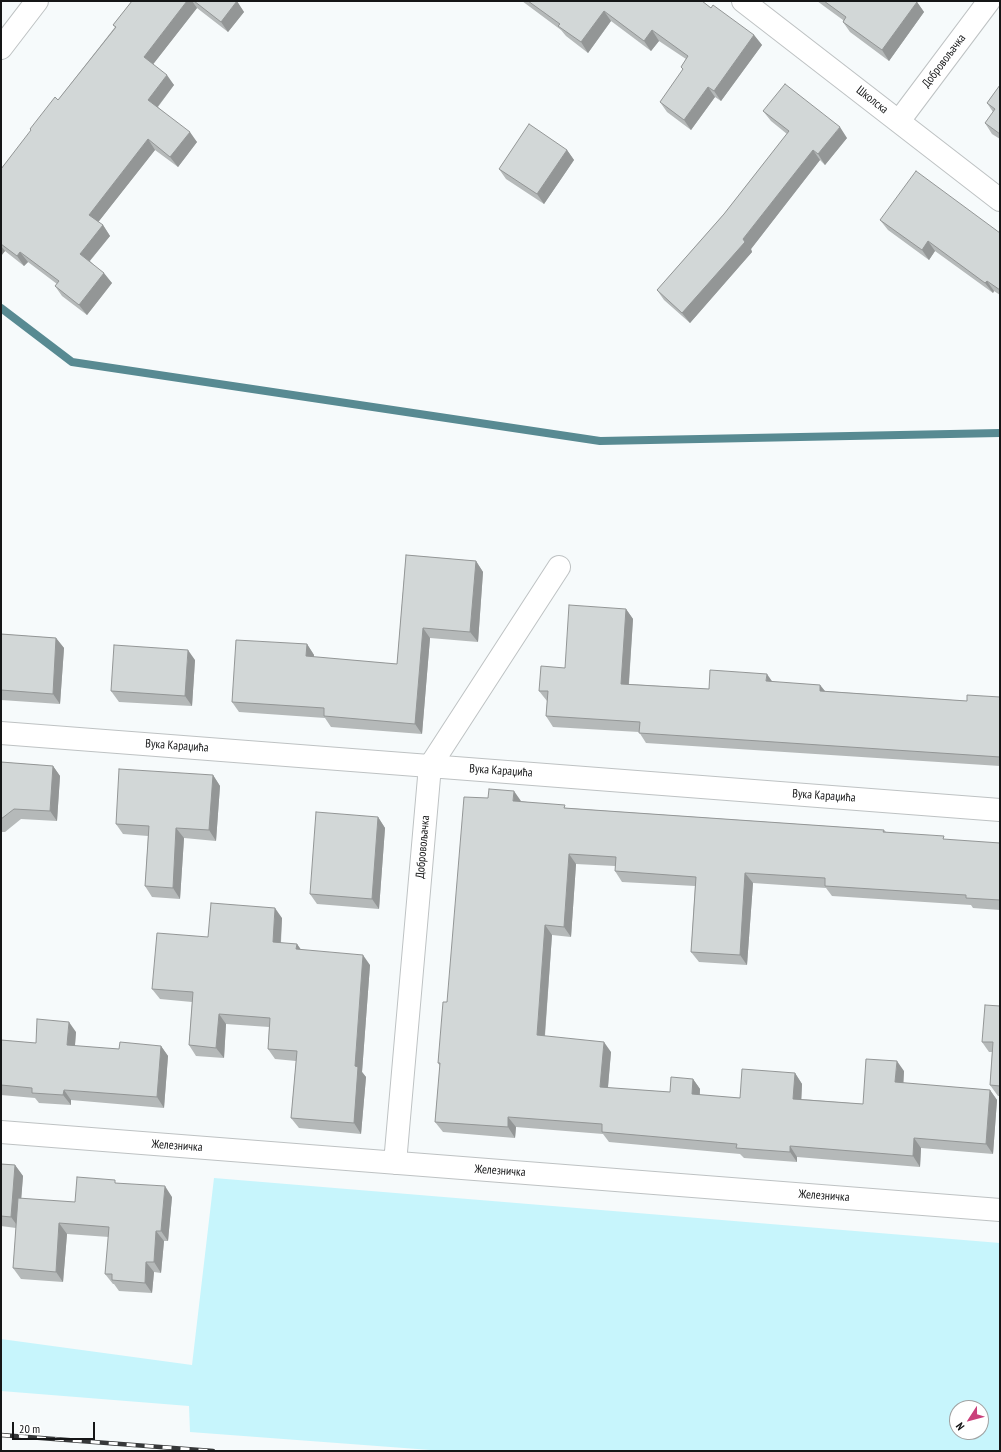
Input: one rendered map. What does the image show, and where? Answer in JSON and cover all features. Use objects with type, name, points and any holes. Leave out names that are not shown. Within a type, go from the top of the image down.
[{"type":"street","points":[[1,48],[37,1]]},
{"type":"street","name":"Школска","points":[[743,1],[1000,200]]},
{"type":"street","name":"Добровољачка","points":[[898,121],[989,1]]},
{"type":"street","name":"Добровољачка","points":[[395,1163],[430,766],[559,567]]},
{"type":"street","name":"Вука Караџића","points":[[1,733],[1000,810]]},
{"type":"street","name":"Железничка","points":[[1,1132],[1000,1210]]},
{"type":"shaded area","points":[[214,1178],[1000,1243],[1000,1451],[444,1451],[190,1432],[189,1406],[1,1391],[1,1339],[192,1365]]},
{"type":"building","points":[[132,1],[187,1],[144,57],[167,75],[148,100],[190,132],[170,157],[148,139],[89,215],[103,225],[80,254],[104,273],[79,305],[55,286],[59,281],[20,252],[17,256],[1,244],[1,169],[55,97],[58,100],[116,27],[113,25]]},
{"type":"building","points":[[194,1],[237,1],[221,22]]},
{"type":"building","points":[[528,1],[702,1],[711,8],[713,5],[754,35],[714,91],[708,87],[684,120],[660,102],[683,69],[681,67],[688,56],[652,30],[644,41],[604,11],[581,42],[558,26],[560,24]]},
{"type":"building","points":[[824,1],[917,2],[882,50],[843,22],[846,17]]},
{"type":"building","points":[[785,84],[840,127],[818,154],[813,150],[743,239],[745,242],[682,313],[657,290],[724,214],[789,131],[763,111]]},
{"type":"building","points":[[1000,85],[1000,134],[985,123],[995,109],[987,103]]},
{"type":"building","points":[[529,124],[567,150],[537,194],[499,169]]},
{"type":"building","points":[[916,171],[1000,233],[1000,290],[987,281],[985,283],[928,241],[922,250],[880,220]]},
{"type":"building","points":[[406,555],[476,561],[470,632],[423,628],[415,724],[324,716],[324,708],[232,702],[236,640],[307,644],[306,656],[397,664]]},
{"type":"building","points":[[569,605],[626,609],[621,684],[709,689],[710,670],[767,674],[766,681],[820,685],[820,691],[967,701],[967,695],[1000,697],[1000,757],[639,733],[640,722],[546,716],[548,691],[539,691],[541,666],[565,668]]},
{"type":"building","points":[[1,634],[56,638],[53,694],[1,690]]},
{"type":"building","points":[[114,645],[188,650],[185,696],[111,691]]},
{"type":"building","points":[[1,762],[53,766],[50,811],[14,809],[1,819]]},
{"type":"building","points":[[119,769],[213,775],[209,830],[176,828],[173,888],[145,886],[149,826],[116,824]]},
{"type":"building","points":[[489,789],[514,791],[513,801],[565,805],[564,808],[884,830],[883,832],[944,836],[943,839],[1000,843],[1000,900],[966,898],[966,895],[825,886],[825,878],[745,873],[740,955],[691,952],[696,877],[615,871],[616,857],[569,854],[564,927],[545,925],[537,1035],[604,1042],[600,1087],[670,1092],[671,1077],[693,1079],[692,1094],[740,1098],[742,1069],[795,1073],[793,1099],[863,1104],[866,1059],[897,1061],[895,1082],[990,1090],[986,1144],[914,1138],[913,1156],[790,1146],[790,1152],[736,1148],[737,1144],[602,1132],[602,1124],[508,1117],[508,1127],[435,1122],[443,1002],[447,1002],[464,797],[488,798]]},
{"type":"building","points":[[316,812],[378,817],[372,899],[310,894]]},
{"type":"building","points":[[211,903],[275,908],[273,942],[297,944],[296,949],[363,955],[355,1066],[358,1067],[354,1123],[291,1118],[297,1051],[268,1049],[270,1018],[219,1014],[216,1048],[189,1045],[193,992],[152,989],[157,933],[208,937]]},
{"type":"building","points":[[985,1005],[1000,1006],[1000,1086],[990,1085],[993,1042],[982,1042]]},
{"type":"building","points":[[37,1019],[69,1022],[67,1045],[119,1049],[120,1042],[161,1046],[157,1097],[64,1090],[63,1095],[32,1093],[32,1088],[1,1085],[1,1040],[36,1043]]},
{"type":"building","points":[[1,1164],[15,1165],[11,1217],[1,1216]]},
{"type":"building","points":[[77,1177],[115,1180],[115,1183],[165,1186],[161,1231],[156,1231],[154,1262],[146,1262],[145,1283],[112,1280],[112,1274],[105,1274],[109,1227],[59,1223],[56,1272],[13,1268],[18,1198],[75,1202]]},
{"type":"waterway","points":[[1,308],[72,362],[600,441],[1000,433]]},
{"type":"railway","points":[[1,1435],[213,1451]]}]
